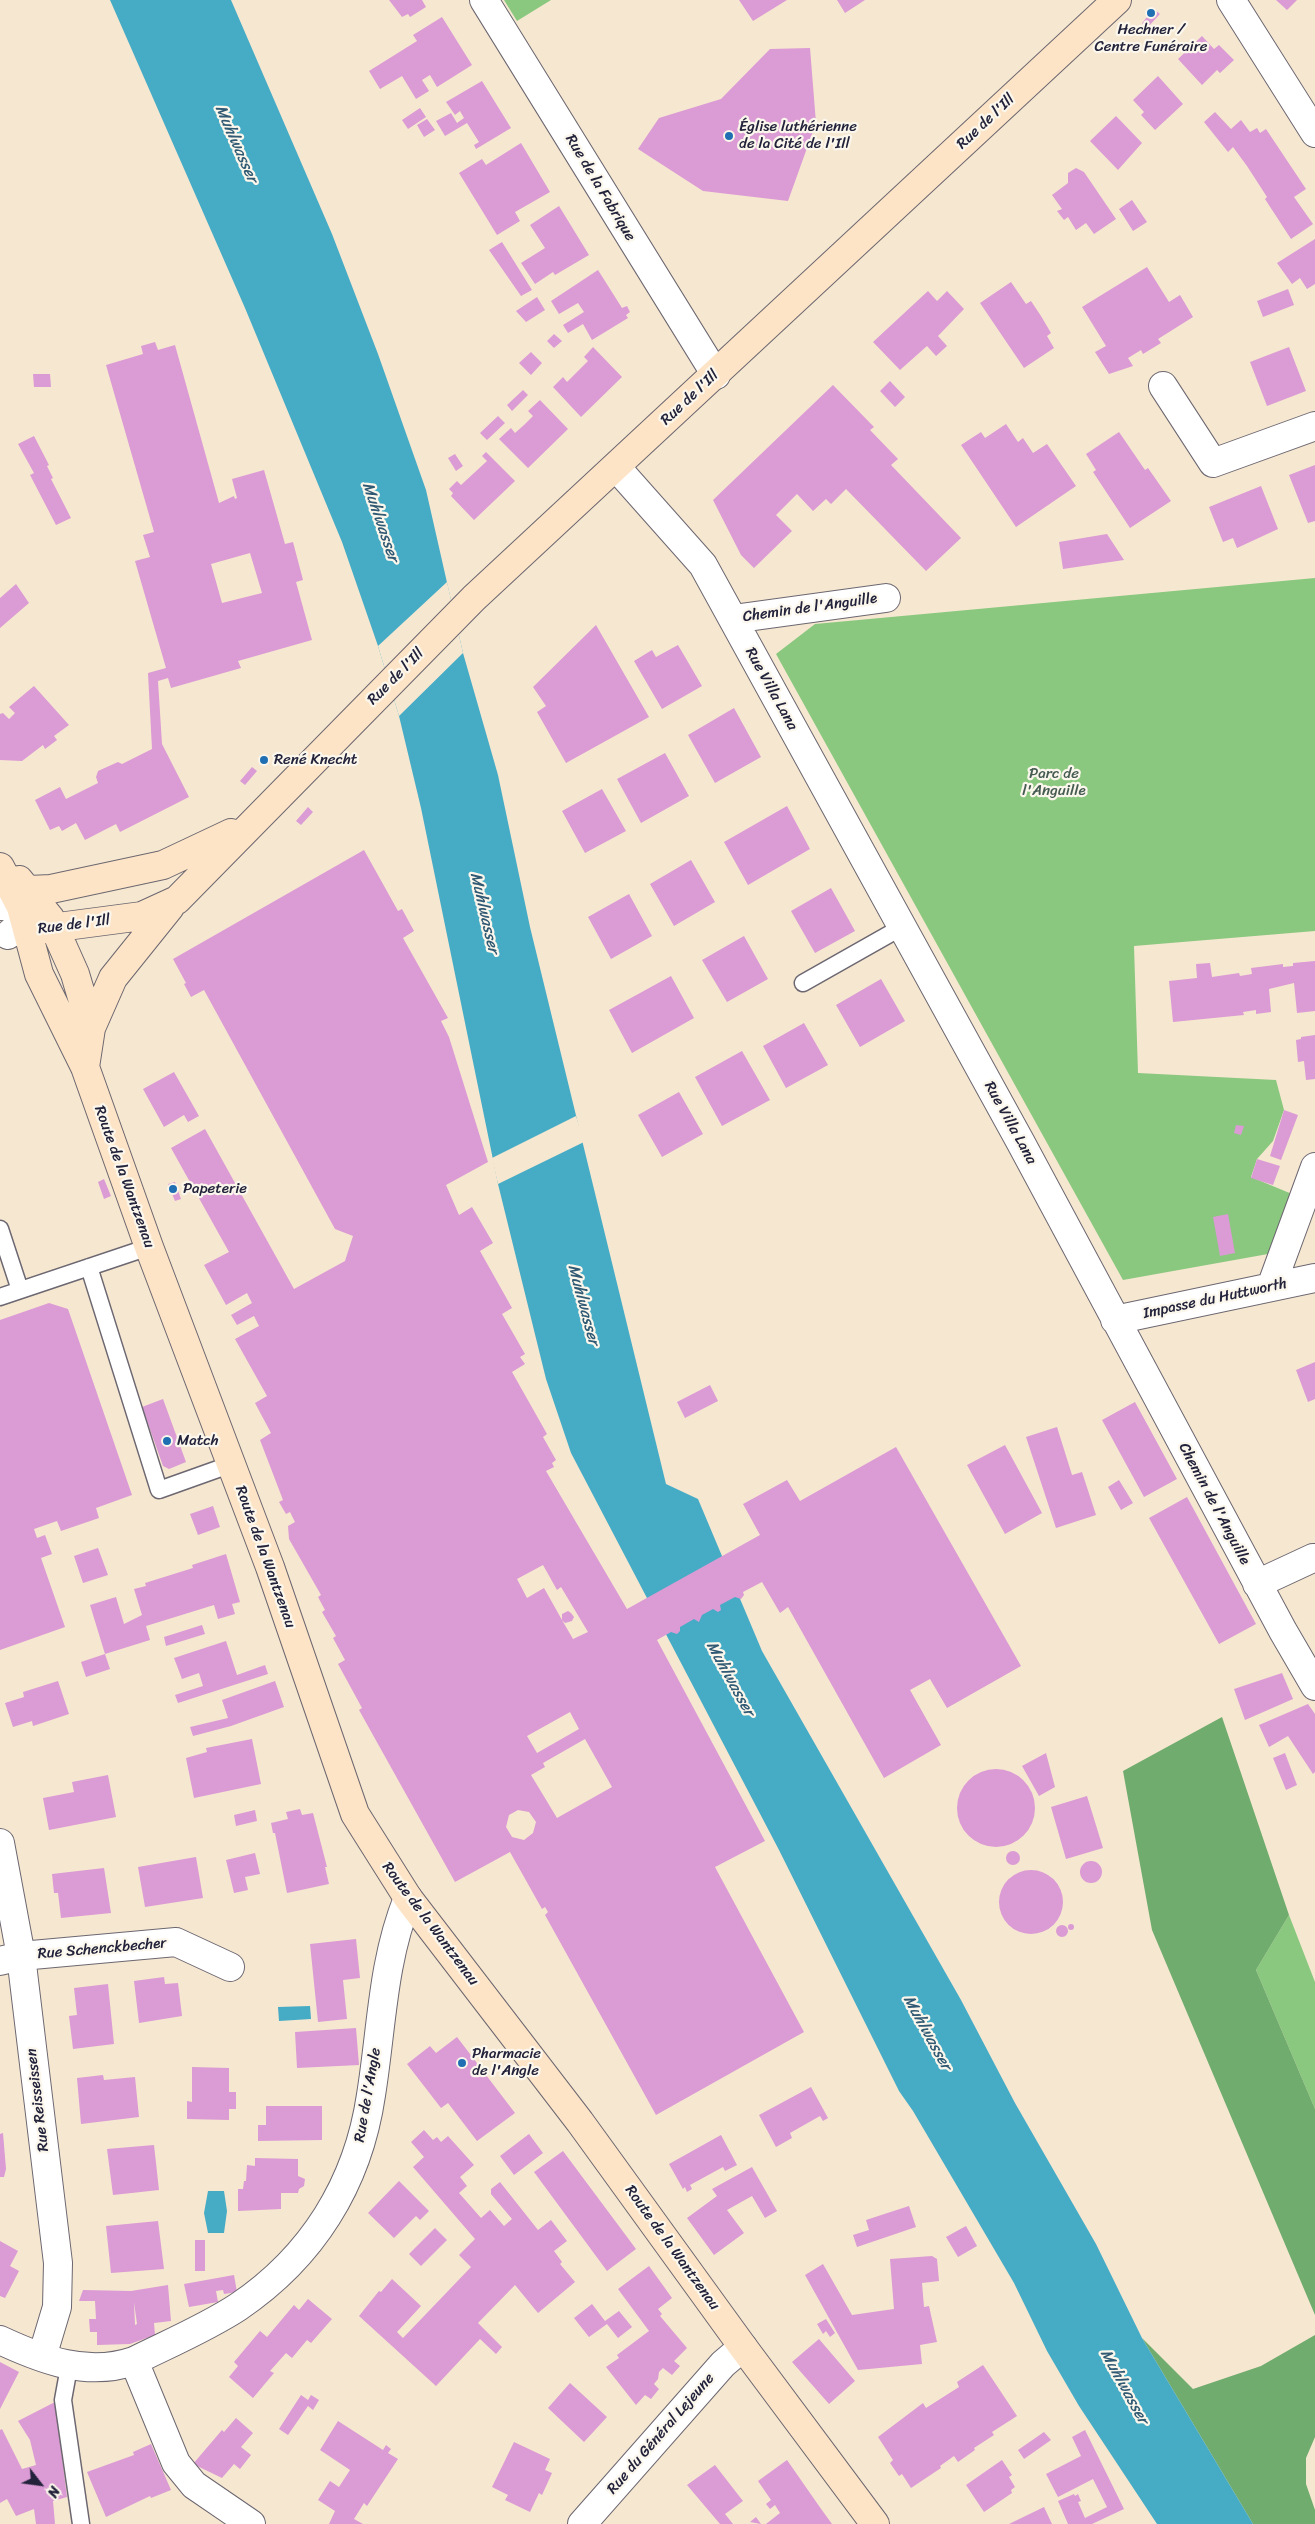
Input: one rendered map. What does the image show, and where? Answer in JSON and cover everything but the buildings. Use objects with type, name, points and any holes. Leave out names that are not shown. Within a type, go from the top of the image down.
[{"type":"main road","name":"Rue de l'Ill","points":[[91,1028],[113,978],[121,965],[177,900],[474,598],[716,375],[1115,1]]},
{"type":"main road","name":"Rue de l'Ill","points":[[25,914],[77,883],[163,866],[232,832],[270,804]]},
{"type":"main road","points":[[0,859],[41,875],[77,883]]},
{"type":"main road","name":"Route de la Wantzenau","points":[[0,859],[25,914],[39,974],[85,1067],[149,1247],[232,1464],[355,1814],[408,1898],[580,2122],[743,2348],[876,2524]]},
{"type":"main road","name":"Route de la Wantzenau","points":[[0,867],[25,914],[75,974],[91,1028],[85,1067]]},
{"type":"main road","name":"Rue de l'Ill","points":[[25,914],[93,923],[142,916],[161,909],[177,900]]},
{"type":"street","name":"Rue de la Fabrique","points":[[484,0],[716,375]]},
{"type":"street","points":[[1231,0],[1315,133]]},
{"type":"street","points":[[1163,386],[1213,464],[1315,426]]},
{"type":"street","name":"Rue Villa Lana","points":[[616,467],[703,565],[1115,1320]]},
{"type":"street","name":"Chemin de l'Anguille","points":[[733,618],[886,598]]},
{"type":"street","points":[[1272,1287],[1315,1167]]},
{"type":"street","name":"Impasse du Huttworth","points":[[1115,1320],[1315,1278]]},
{"type":"street","name":"Chemin de l'Anguille","points":[[1115,1320],[1257,1584],[1315,1686]]},
{"type":"street","points":[[1257,1584],[1314,1558]]},
{"type":"street","name":"Rue Reisseissen","points":[[0,1843],[10,1958],[58,2263],[57,2307],[42,2357]]},
{"type":"street","name":"Rue de l'Angle","points":[[0,2340],[69,2367],[98,2369],[116,2367],[134,2361],[217,2319],[260,2291],[296,2260],[320,2229],[335,2203],[362,2141],[371,2096],[388,1957],[408,1898]]},
{"type":"street","name":"Rue Schenckbecher","points":[[10,1958],[176,1942],[230,1967]]},
{"type":"street","name":"Rue du Général Lejeune","points":[[582,2524],[722,2364],[743,2348]]},
{"type":"street","points":[[134,2361],[176,2463],[194,2485],[251,2524]]},
{"type":"lane","points":[[803,983],[902,927]]},
{"type":"lane","points":[[0,1229],[20,1290]]},
{"type":"lane","points":[[0,1298],[149,1247]]},
{"type":"lane","points":[[89,1267],[159,1490],[232,1464]]},
{"type":"lane","points":[[69,2367],[63,2400],[81,2524]]},
{"type":"green space","points":[[504,0],[551,0],[517,21]]},
{"type":"green space","name":"Parc de l'Anguille","points":[[1315,578],[1315,931],[1134,946],[1138,1073],[1276,1080],[1284,1110],[1273,1141],[1257,1159],[1251,1177],[1292,1194],[1268,1254],[1123,1280],[776,654],[815,624]]},
{"type":"green space","points":[[1222,1717],[1289,1915],[1256,1970],[1315,2109],[1315,2315],[1152,1930],[1123,1771]]},
{"type":"green space","points":[[1289,1915],[1315,1982],[1315,2109],[1256,1970]]},
{"type":"green space","points":[[1315,2335],[1315,2437],[1306,2458],[1306,2484],[1315,2510],[1315,2524],[1253,2524],[1142,2338],[1193,2389],[1261,2366]]},
{"type":"water","name":"Muhlwasser","points":[[110,0],[231,0],[332,234],[378,354],[426,490],[463,653],[498,775],[530,927],[666,1484],[698,1499],[762,1651],[961,2000],[1015,2103],[1096,2244],[1142,2338],[1253,2524],[1157,2524],[1079,2406],[1047,2351],[1014,2283],[913,2111],[899,2091],[779,1850],[571,1453],[546,1379],[498,1184],[421,808],[399,716],[378,646],[342,542],[245,308]]},
{"type":"water","points":[[310,2006],[311,2019],[279,2021],[278,2007]]},
{"type":"water","points":[[208,2191],[224,2191],[227,2211],[224,2233],[208,2233],[204,2213]]},
{"type":"pier","points":[[447,582],[463,653],[399,716],[378,646]]},
{"type":"pier","points":[[576,1116],[584,1142],[498,1184],[492,1158]]},
{"type":"place","name":"Hechner / Centre Funéraire","points":[[1151,13]]},
{"type":"place","name":"Église luthérienne de la Cité de l'Ill","points":[[729,136]]},
{"type":"place","name":"René Knecht","points":[[264,760]]},
{"type":"place","name":"Papeterie","points":[[173,1189]]},
{"type":"place","name":"Match","points":[[167,1441]]},
{"type":"place","name":"Pharmacie de l'Angle","points":[[462,2063]]}]
